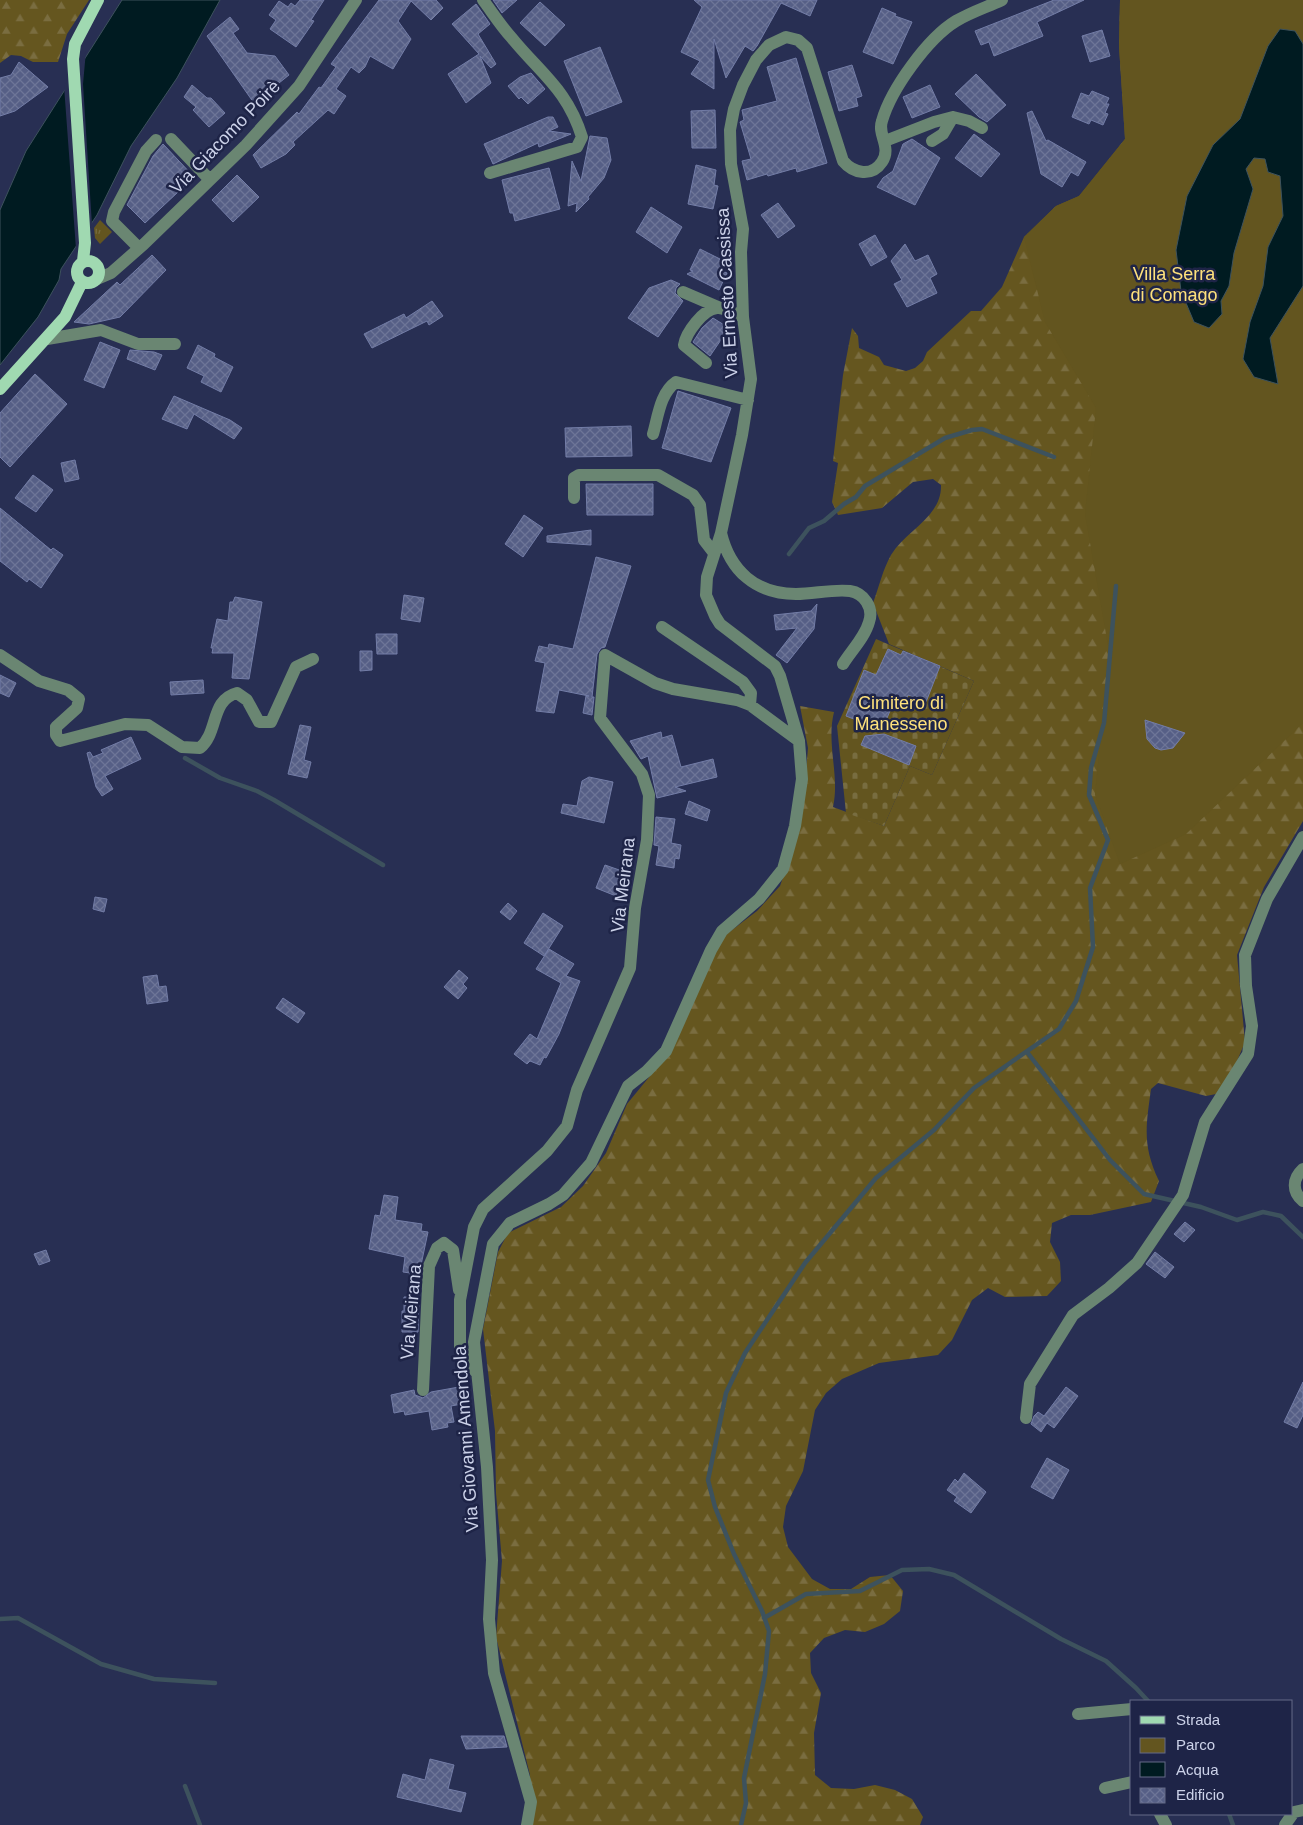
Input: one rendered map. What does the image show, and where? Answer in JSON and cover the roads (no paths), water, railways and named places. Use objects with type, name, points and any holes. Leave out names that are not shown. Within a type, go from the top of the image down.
[{"type":"main road","points":[[0,389],[47,339],[72,305],[82,282],[78,277],[77,270],[83,261],[84,243],[73,59],[75,44],[98,0]]},
{"type":"main road","points":[[83,261],[91,261],[97,264],[100,272],[97,279]]},
{"type":"main road","name":"Via Giacomo Poirè","points":[[82,282],[90,283],[97,279]]},
{"type":"street","name":"Via Giacomo Poirè","points":[[97,279],[111,273],[139,248],[246,145],[299,86],[356,0]]},
{"type":"street","points":[[483,0],[511,37],[557,86],[575,114],[582,137],[576,147],[490,173]]},
{"type":"street","name":"Via Ernesto Cassissa","points":[[799,741],[780,676],[775,666],[731,633],[715,616],[706,595],[707,577],[721,533],[751,379],[743,317],[743,229],[731,164],[730,130],[737,101],[756,60],[769,45],[786,37],[798,40],[807,48],[843,161],[854,171],[869,172],[881,164],[886,151],[880,124],[891,99],[918,57],[955,21],[1002,0]]},
{"type":"street","points":[[932,141],[943,134],[953,118]]},
{"type":"street","points":[[885,141],[934,122],[953,118],[969,121],[982,128]]},
{"type":"street","points":[[171,139],[210,180]]},
{"type":"street","points":[[139,248],[112,221],[116,208],[146,151],[156,140]]},
{"type":"street","points":[[684,292],[743,317]]},
{"type":"street","points":[[706,363],[686,349],[685,340],[708,310],[718,307]]},
{"type":"street","points":[[47,339],[101,330],[138,344],[175,344]]},
{"type":"street","points":[[653,434],[665,395],[669,386],[676,382],[748,400]]},
{"type":"street","points":[[574,498],[574,478],[580,475],[658,476],[693,495],[700,505],[704,540],[714,553]]},
{"type":"street","points":[[721,533],[730,561],[753,583],[769,590],[795,594],[850,591],[864,599],[869,606],[870,622],[843,664]]},
{"type":"street","points":[[662,627],[743,682],[751,693],[750,706]]},
{"type":"street","points":[[0,654],[39,681],[68,690],[79,699],[77,708],[56,727],[56,735],[60,741],[125,724],[148,725],[182,747],[200,748],[207,742],[221,702],[228,695],[237,693],[247,700],[259,722],[271,722],[296,667],[313,659]]},
{"type":"street","name":"Via Meirana","points":[[460,1300],[474,1227],[483,1209],[547,1150],[566,1126],[577,1090],[630,968],[635,908],[647,840],[649,796],[642,774],[600,718],[605,655],[655,683],[673,689],[737,700],[750,706],[799,741]]},
{"type":"street","name":"Via Giovanni Amendola","points":[[527,1825],[531,1802],[494,1673],[489,1619],[492,1560],[488,1476],[474,1342],[493,1244],[510,1222],[550,1204],[563,1195],[591,1163],[628,1086],[647,1071],[666,1050],[711,950],[722,931],[759,899],[783,870],[795,826],[802,779],[799,741]]},
{"type":"street","points":[[1026,1418],[1030,1384],[1073,1314],[1109,1288],[1137,1263],[1183,1195],[1205,1122],[1248,1054],[1252,1026],[1246,986],[1245,955],[1256,922],[1267,899],[1303,837]]},
{"type":"street","points":[[1303,1170],[1295,1181],[1294,1188],[1303,1201]]},
{"type":"street","name":"Via Meirana","points":[[423,1390],[429,1266],[437,1248],[444,1243],[453,1250],[460,1300],[460,1347],[476,1374]]},
{"type":"street","points":[[1078,1714],[1130,1709]]},
{"type":"street","points":[[1105,1788],[1130,1782]]},
{"type":"water","points":[[122,0],[220,0],[177,78],[131,146],[97,215],[61,269],[59,280],[38,317],[0,365],[0,210],[26,151]]},
{"type":"water","points":[[1280,29],[1295,31],[1303,44],[1303,286],[1270,338],[1278,384],[1254,377],[1243,359],[1250,322],[1263,286],[1268,247],[1283,216],[1280,176],[1268,172],[1265,159],[1254,158],[1246,169],[1253,189],[1234,253],[1229,286],[1221,301],[1222,314],[1209,328],[1194,322],[1181,291],[1176,250],[1187,196],[1213,145],[1240,119],[1268,46]]},
{"type":"waterway","points":[[789,554],[809,528],[824,521],[844,504],[856,497],[865,486],[945,438],[982,429],[1054,457]]},
{"type":"waterway","points":[[741,1825],[746,1803],[744,1778],[765,1674],[769,1631],[762,1611],[734,1554],[715,1507],[708,1480],[726,1393],[745,1353],[805,1263],[876,1178],[934,1130],[974,1088],[1059,1029],[1076,1001],[1093,947],[1090,888],[1108,840],[1089,795],[1091,768],[1104,723],[1116,586]]},
{"type":"waterway","points":[[185,758],[220,778],[257,791],[274,800],[383,865]]},
{"type":"waterway","points":[[1027,1052],[1110,1160],[1144,1194],[1201,1207],[1237,1220],[1263,1212],[1281,1216],[1303,1237]]},
{"type":"waterway","points":[[764,1618],[806,1594],[860,1591],[902,1570],[929,1569],[954,1575],[1061,1639],[1106,1661],[1147,1700]]},
{"type":"waterway","points":[[0,1619],[18,1618],[101,1664],[154,1679],[215,1683]]},
{"type":"waterway","points":[[185,1786],[200,1825]]},
{"type":"waterway","points":[[1229,1815],[1233,1825]]},
{"type":"park label","name":"Villa Serra di Comago","points":[[1174,284]]},
{"type":"park label","name":"Cimitero di Manesseno","points":[[901,713]]}]
